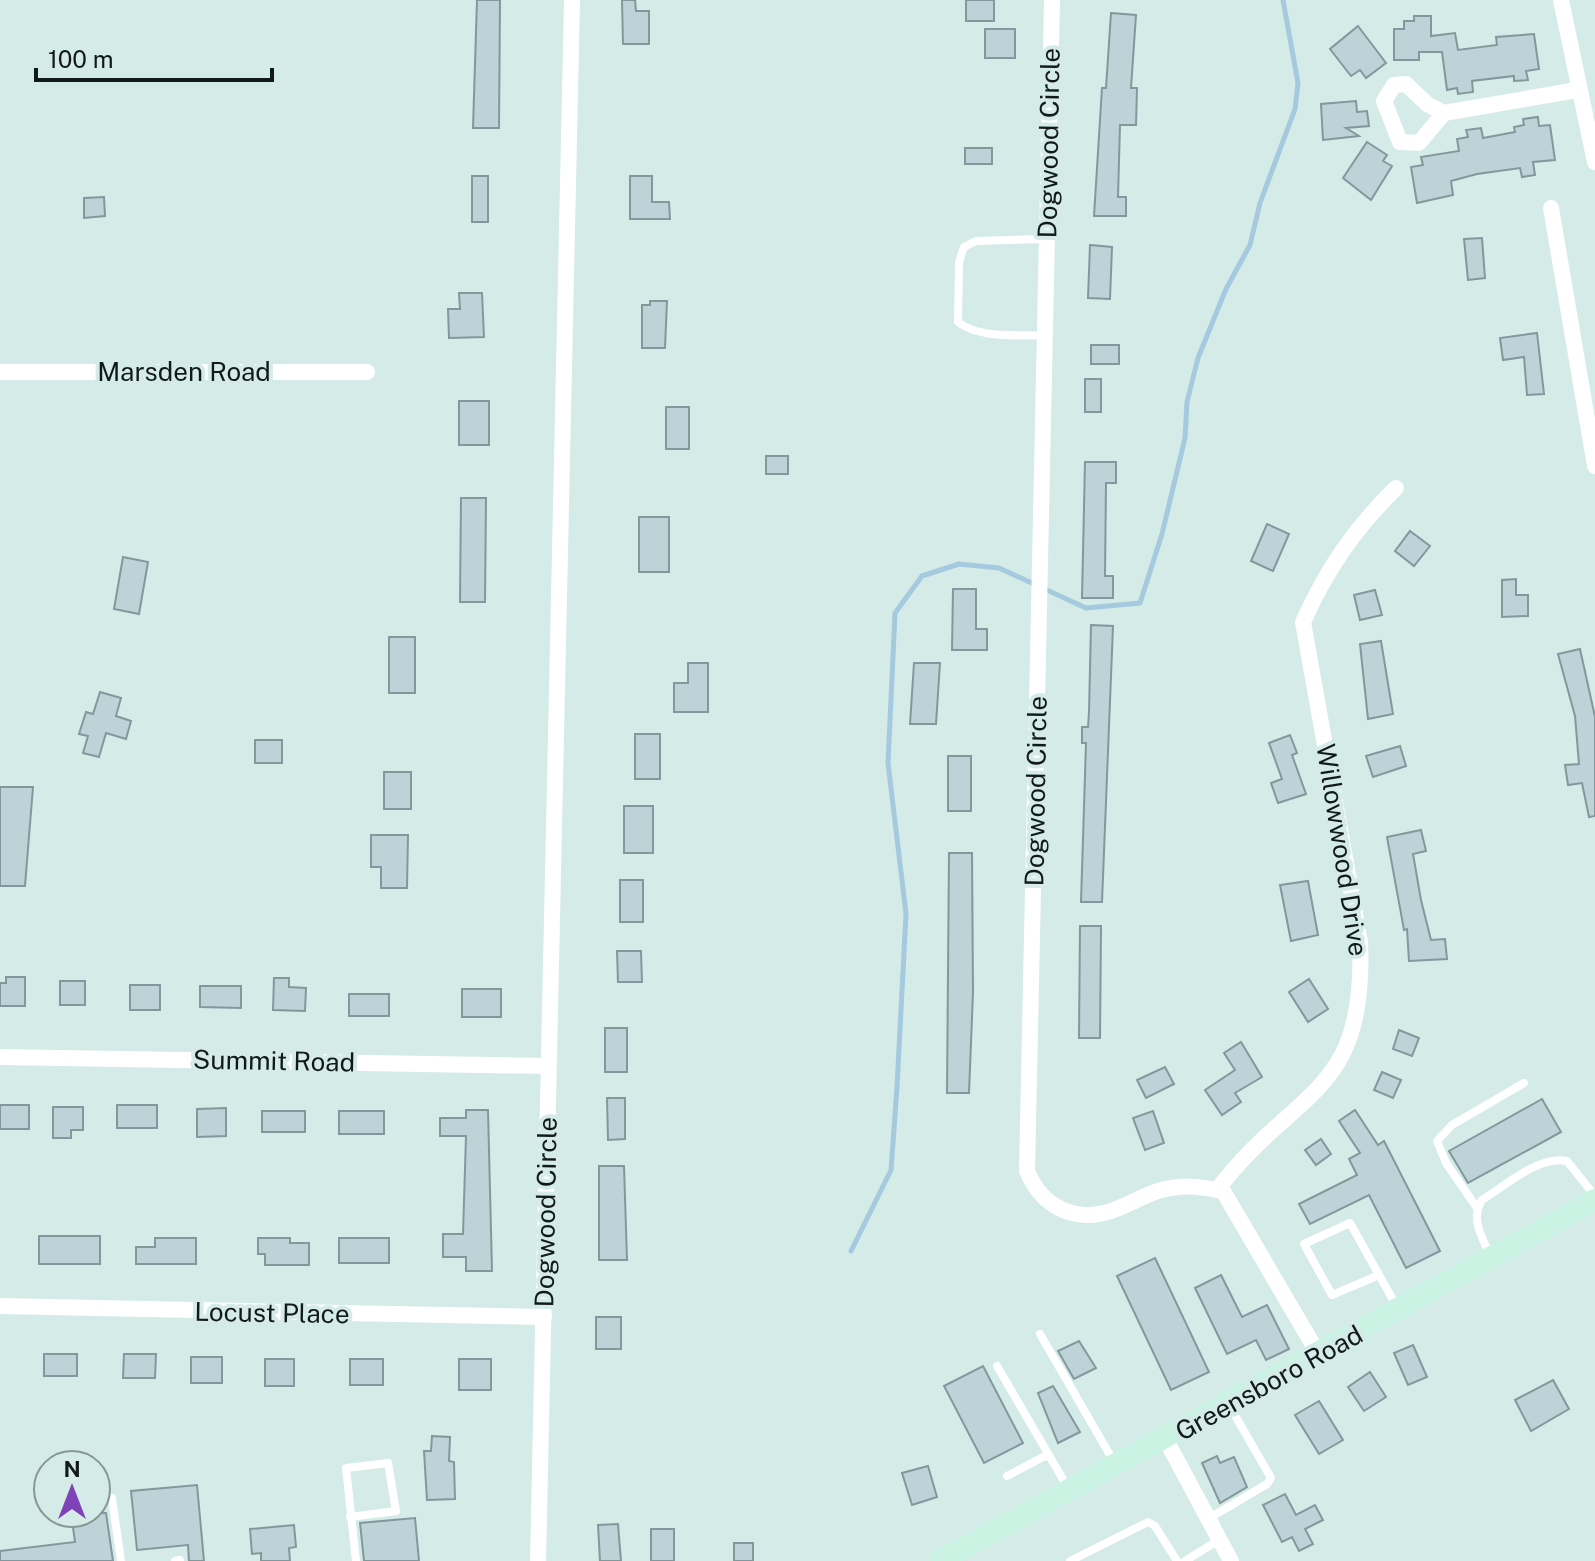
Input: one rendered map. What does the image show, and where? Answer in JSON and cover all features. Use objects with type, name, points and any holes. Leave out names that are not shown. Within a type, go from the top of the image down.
[{"type":"main road","name":"Greensboro Road","points":[[940,1561],[970,1555],[1071,1492],[1492,1260],[1595,1198]]},
{"type":"street","name":"Dogwood Circle","points":[[538,1561],[572,0]]},
{"type":"street","name":"Dogwood Circle","points":[[1052,0],[1027,1171],[1035,1189],[1052,1207],[1085,1214],[1111,1211],[1155,1192],[1190,1185],[1217,1190]]},
{"type":"street","points":[[1561,0],[1577,90],[1595,162]]},
{"type":"street","points":[[1444,113],[1577,90]]},
{"type":"street","points":[[1551,208],[1595,466]]},
{"type":"street","name":"Marsden Road","points":[[0,372],[367,372]]},
{"type":"street","name":"Willowwood Drive","points":[[1217,1190],[1234,1167],[1325,1083],[1347,1052],[1358,1019],[1362,980],[1360,942],[1303,622],[1320,585],[1360,522],[1396,488]]},
{"type":"street","name":"Summit Road","points":[[0,1057],[548,1066]]},
{"type":"street","points":[[1217,1190],[1223,1191],[1319,1355]]},
{"type":"street","name":"Locust Place","points":[[0,1306],[544,1317]]},
{"type":"street","points":[[1166,1440],[1231,1561]]},
{"type":"lane","points":[[1045,336],[990,333],[967,329],[958,322],[959,262],[964,247],[976,241],[1047,238]]},
{"type":"lane","points":[[1492,1260],[1478,1227],[1477,1208],[1446,1163],[1437,1141],[1452,1125],[1524,1083]]},
{"type":"lane","points":[[1477,1208],[1482,1200],[1539,1165],[1559,1159],[1573,1164],[1595,1198]]},
{"type":"lane","points":[[1379,1275],[1332,1295],[1304,1244],[1350,1223],[1379,1275],[1399,1311]]},
{"type":"lane","points":[[1040,1334],[1117,1467]]},
{"type":"lane","points":[[997,1366],[1071,1492]]},
{"type":"lane","points":[[1207,1520],[1267,1484],[1271,1478],[1229,1405]]},
{"type":"lane","points":[[1007,1476],[1045,1456],[1050,1457]]},
{"type":"lane","points":[[350,1517],[396,1511],[388,1463],[346,1468],[350,1517],[356,1561]]},
{"type":"lane","points":[[112,1498],[121,1561]]},
{"type":"lane","points":[[1070,1561],[1148,1522],[1155,1526],[1177,1561]]},
{"type":"lane","points":[[1185,1561],[1219,1540]]},
{"type":"building","points":[[477,0],[500,0],[499,128],[473,128]]},
{"type":"building","points":[[622,0],[635,0],[636,11],[649,11],[649,44],[623,44]]},
{"type":"building","points":[[966,0],[994,0],[994,21],[966,21]]},
{"type":"building","points":[[1111,13],[1136,15],[1131,88],[1137,88],[1136,125],[1120,125],[1118,197],[1126,197],[1126,216],[1094,216],[1102,88],[1106,88]]},
{"type":"building","points":[[1414,16],[1431,16],[1431,36],[1455,33],[1458,50],[1497,45],[1496,37],[1534,34],[1539,69],[1526,71],[1528,80],[1514,81],[1514,76],[1472,81],[1473,92],[1458,94],[1457,88],[1447,90],[1442,52],[1419,52],[1419,60],[1394,60],[1394,29],[1404,29],[1404,21],[1414,21]]},
{"type":"building","points":[[1358,26],[1386,63],[1366,78],[1360,70],[1351,76],[1330,49]]},
{"type":"building","points":[[985,29],[1015,29],[1015,58],[985,58]]},
{"type":"building","points":[[1356,101],[1357,112],[1367,111],[1369,126],[1346,128],[1359,136],[1323,140],[1321,104]]},
{"type":"building","points":[[1538,117],[1539,126],[1550,125],[1555,160],[1533,162],[1535,175],[1522,177],[1520,168],[1477,174],[1451,181],[1453,195],[1417,203],[1411,167],[1423,165],[1421,157],[1459,151],[1457,139],[1468,137],[1466,130],[1481,128],[1483,138],[1515,132],[1514,127],[1524,125],[1523,119]]},
{"type":"building","points":[[1367,142],[1387,155],[1383,161],[1392,166],[1371,200],[1343,178]]},
{"type":"building","points":[[965,148],[992,148],[992,164],[965,164]]},
{"type":"building","points":[[472,176],[488,176],[488,222],[472,222]]},
{"type":"building","points":[[630,176],[652,176],[652,202],[669,202],[670,219],[630,219]]},
{"type":"building","points":[[104,197],[105,216],[84,218],[84,198]]},
{"type":"building","points":[[1482,238],[1485,278],[1468,280],[1464,239]]},
{"type":"building","points":[[1090,245],[1112,247],[1110,299],[1088,298]]},
{"type":"building","points":[[459,293],[482,293],[484,337],[449,338],[448,309],[460,309]]},
{"type":"building","points":[[650,301],[667,301],[665,348],[642,348],[642,305],[650,305]]},
{"type":"building","points":[[1537,333],[1544,394],[1527,395],[1524,357],[1503,360],[1500,338]]},
{"type":"building","points":[[1091,345],[1119,345],[1119,364],[1091,364]]},
{"type":"building","points":[[1085,379],[1101,379],[1101,412],[1085,412]]},
{"type":"building","points":[[459,401],[489,401],[489,445],[459,445]]},
{"type":"building","points":[[666,407],[689,407],[689,449],[666,449]]},
{"type":"building","points":[[766,456],[788,456],[788,474],[766,474]]},
{"type":"building","points":[[1085,462],[1116,462],[1116,483],[1106,483],[1105,576],[1113,576],[1113,598],[1082,598]]},
{"type":"building","points":[[461,498],[486,498],[485,602],[460,602]]},
{"type":"building","points":[[639,517],[669,517],[669,572],[639,572]]},
{"type":"building","points":[[1267,524],[1289,534],[1273,571],[1251,561]]},
{"type":"building","points":[[1410,531],[1430,546],[1414,566],[1395,551]]},
{"type":"building","points":[[123,557],[148,562],[139,614],[114,609]]},
{"type":"building","points":[[1516,579],[1516,595],[1528,595],[1528,616],[1502,617],[1502,580]]},
{"type":"building","points":[[953,589],[976,589],[976,629],[987,629],[987,650],[952,650]]},
{"type":"building","points":[[1375,590],[1382,615],[1360,620],[1354,595]]},
{"type":"building","points":[[1091,625],[1113,626],[1102,902],[1081,902],[1086,743],[1082,743],[1082,727],[1088,727]]},
{"type":"building","points":[[389,637],[415,637],[415,693],[389,693]]},
{"type":"building","points":[[1381,641],[1393,714],[1368,719],[1360,644]]},
{"type":"building","points":[[1580,649],[1595,717],[1595,816],[1589,817],[1582,783],[1568,785],[1565,765],[1579,764],[1575,716],[1558,654]]},
{"type":"building","points":[[688,663],[708,663],[708,712],[674,712],[674,683],[688,683]]},
{"type":"building","points":[[914,663],[940,663],[936,724],[910,724]]},
{"type":"building","points":[[100,692],[121,698],[116,716],[131,721],[126,739],[106,733],[99,757],[83,753],[88,736],[79,734],[86,712],[93,714]]},
{"type":"building","points":[[635,734],[660,734],[660,779],[635,779]]},
{"type":"building","points":[[1290,735],[1297,753],[1292,755],[1306,794],[1278,803],[1271,783],[1282,779],[1269,743]]},
{"type":"building","points":[[255,740],[282,740],[282,763],[255,763]]},
{"type":"building","points":[[1400,746],[1406,766],[1373,777],[1366,756]]},
{"type":"building","points":[[948,756],[971,756],[971,811],[948,811]]},
{"type":"building","points":[[384,772],[411,772],[411,809],[384,809]]},
{"type":"building","points":[[0,787],[33,787],[25,886],[0,886]]},
{"type":"building","points":[[624,806],[653,806],[653,853],[624,853]]},
{"type":"building","points":[[1421,830],[1426,851],[1413,854],[1421,900],[1431,940],[1445,939],[1447,959],[1409,961],[1407,929],[1404,930],[1387,837]]},
{"type":"building","points":[[371,835],[408,835],[407,888],[381,888],[381,867],[371,867]]},
{"type":"building","points":[[949,853],[972,853],[973,992],[969,1093],[947,1093]]},
{"type":"building","points":[[620,880],[643,880],[643,922],[620,922]]},
{"type":"building","points":[[1308,881],[1318,935],[1291,941],[1280,885]]},
{"type":"building","points":[[1080,926],[1101,926],[1100,1038],[1079,1038]]},
{"type":"building","points":[[617,951],[641,951],[642,982],[618,982]]},
{"type":"building","points":[[6,977],[25,977],[25,1006],[0,1006],[0,983],[6,983]]},
{"type":"building","points":[[274,978],[289,978],[289,987],[306,988],[305,1011],[273,1010]]},
{"type":"building","points":[[1309,979],[1328,1009],[1308,1022],[1289,992]]},
{"type":"building","points":[[60,981],[85,981],[85,1005],[60,1005]]},
{"type":"building","points":[[130,985],[160,985],[160,1010],[130,1010]]},
{"type":"building","points":[[200,986],[241,986],[241,1008],[200,1007]]},
{"type":"building","points":[[462,989],[501,989],[501,1017],[462,1017]]},
{"type":"building","points":[[349,994],[389,994],[389,1016],[349,1016]]},
{"type":"building","points":[[605,1028],[627,1028],[627,1072],[605,1072]]},
{"type":"building","points":[[1399,1030],[1419,1038],[1412,1056],[1393,1049]]},
{"type":"building","points":[[1241,1042],[1262,1077],[1235,1093],[1241,1102],[1222,1115],[1205,1090],[1235,1070],[1224,1053]]},
{"type":"building","points":[[1165,1067],[1174,1084],[1146,1098],[1137,1080]]},
{"type":"building","points":[[1382,1072],[1401,1080],[1393,1098],[1374,1090]]},
{"type":"building","points":[[607,1098],[625,1098],[625,1139],[608,1140]]},
{"type":"building","points":[[1542,1099],[1561,1132],[1468,1183],[1449,1151]]},
{"type":"building","points":[[0,1105],[29,1105],[29,1129],[0,1129]]},
{"type":"building","points":[[117,1105],[157,1105],[157,1128],[117,1128]]},
{"type":"building","points":[[53,1107],[83,1107],[83,1130],[71,1130],[71,1138],[53,1138]]},
{"type":"building","points":[[226,1108],[226,1136],[197,1137],[197,1109]]},
{"type":"building","points":[[466,1110],[488,1110],[492,1271],[466,1271],[466,1257],[443,1257],[443,1234],[463,1234],[466,1136],[440,1136],[440,1118],[466,1118]]},
{"type":"building","points":[[1355,1110],[1378,1145],[1384,1141],[1440,1251],[1406,1268],[1369,1195],[1310,1224],[1299,1204],[1357,1175],[1349,1159],[1360,1153],[1339,1121]]},
{"type":"building","points":[[262,1111],[305,1111],[305,1132],[262,1132]]},
{"type":"building","points":[[339,1111],[384,1111],[384,1134],[339,1134]]},
{"type":"building","points":[[1153,1111],[1164,1143],[1145,1150],[1133,1118]]},
{"type":"building","points":[[1321,1139],[1331,1154],[1316,1165],[1305,1150]]},
{"type":"building","points":[[599,1166],[624,1166],[627,1260],[599,1260]]},
{"type":"building","points":[[39,1236],[100,1236],[100,1264],[39,1264]]},
{"type":"building","points":[[155,1238],[196,1238],[196,1264],[136,1264],[136,1247],[155,1247]]},
{"type":"building","points":[[258,1238],[290,1238],[290,1243],[309,1243],[309,1265],[265,1265],[265,1254],[258,1254]]},
{"type":"building","points":[[339,1238],[389,1238],[389,1263],[339,1263]]},
{"type":"building","points":[[1155,1258],[1209,1372],[1171,1390],[1117,1276]]},
{"type":"building","points":[[1221,1275],[1242,1317],[1267,1305],[1289,1349],[1266,1360],[1256,1340],[1227,1354],[1195,1288]]},
{"type":"building","points":[[596,1317],[621,1317],[621,1349],[596,1349]]},
{"type":"building","points":[[1079,1341],[1096,1368],[1074,1379],[1058,1351]]},
{"type":"building","points":[[1413,1345],[1427,1377],[1408,1385],[1394,1353]]},
{"type":"building","points":[[44,1354],[77,1354],[77,1376],[44,1376]]},
{"type":"building","points":[[124,1354],[156,1354],[155,1378],[123,1378]]},
{"type":"building","points":[[191,1357],[222,1357],[222,1383],[191,1383]]},
{"type":"building","points":[[265,1359],[294,1359],[294,1386],[265,1386]]},
{"type":"building","points":[[350,1359],[383,1359],[383,1385],[350,1385]]},
{"type":"building","points":[[459,1359],[491,1359],[491,1390],[459,1390]]},
{"type":"building","points":[[983,1366],[1023,1443],[984,1463],[944,1386]]},
{"type":"building","points":[[1370,1372],[1386,1397],[1364,1411],[1348,1387]]},
{"type":"building","points":[[1553,1380],[1569,1409],[1531,1431],[1515,1400]]},
{"type":"building","points":[[1053,1386],[1080,1432],[1058,1443],[1038,1393]]},
{"type":"building","points":[[1319,1401],[1343,1440],[1319,1454],[1295,1415]]},
{"type":"building","points":[[432,1436],[450,1437],[449,1461],[454,1462],[455,1499],[427,1500],[424,1451],[431,1451]]},
{"type":"building","points":[[1217,1456],[1220,1463],[1234,1457],[1247,1487],[1220,1503],[1202,1463]]},
{"type":"building","points":[[928,1466],[937,1497],[912,1505],[902,1473]]},
{"type":"building","points":[[197,1485],[204,1561],[189,1561],[188,1545],[137,1550],[131,1491]]},
{"type":"building","points":[[1285,1494],[1296,1515],[1315,1505],[1323,1520],[1305,1529],[1313,1544],[1299,1551],[1292,1537],[1282,1542],[1263,1505]]},
{"type":"building","points":[[415,1518],[419,1561],[364,1561],[360,1523]]},
{"type":"building","points":[[618,1524],[621,1561],[600,1561],[598,1525]]},
{"type":"building","points":[[294,1525],[296,1547],[289,1548],[290,1561],[261,1561],[261,1553],[252,1554],[250,1529]]},
{"type":"building","points":[[73,1529],[108,1529],[113,1561],[0,1561],[0,1551],[75,1542]]},
{"type":"building","points":[[651,1529],[674,1529],[674,1561],[651,1561]]},
{"type":"building","points":[[734,1543],[753,1543],[753,1561],[734,1561]]},
{"type":"waterway","points":[[851,1251],[891,1170],[897,1087],[906,914],[888,763],[895,613],[922,576],[959,564],[999,568],[1086,608],[1140,603],[1162,534],[1185,438],[1187,402],[1198,358],[1226,289],[1250,245],[1260,203],[1295,109],[1298,83],[1283,0]]}]
